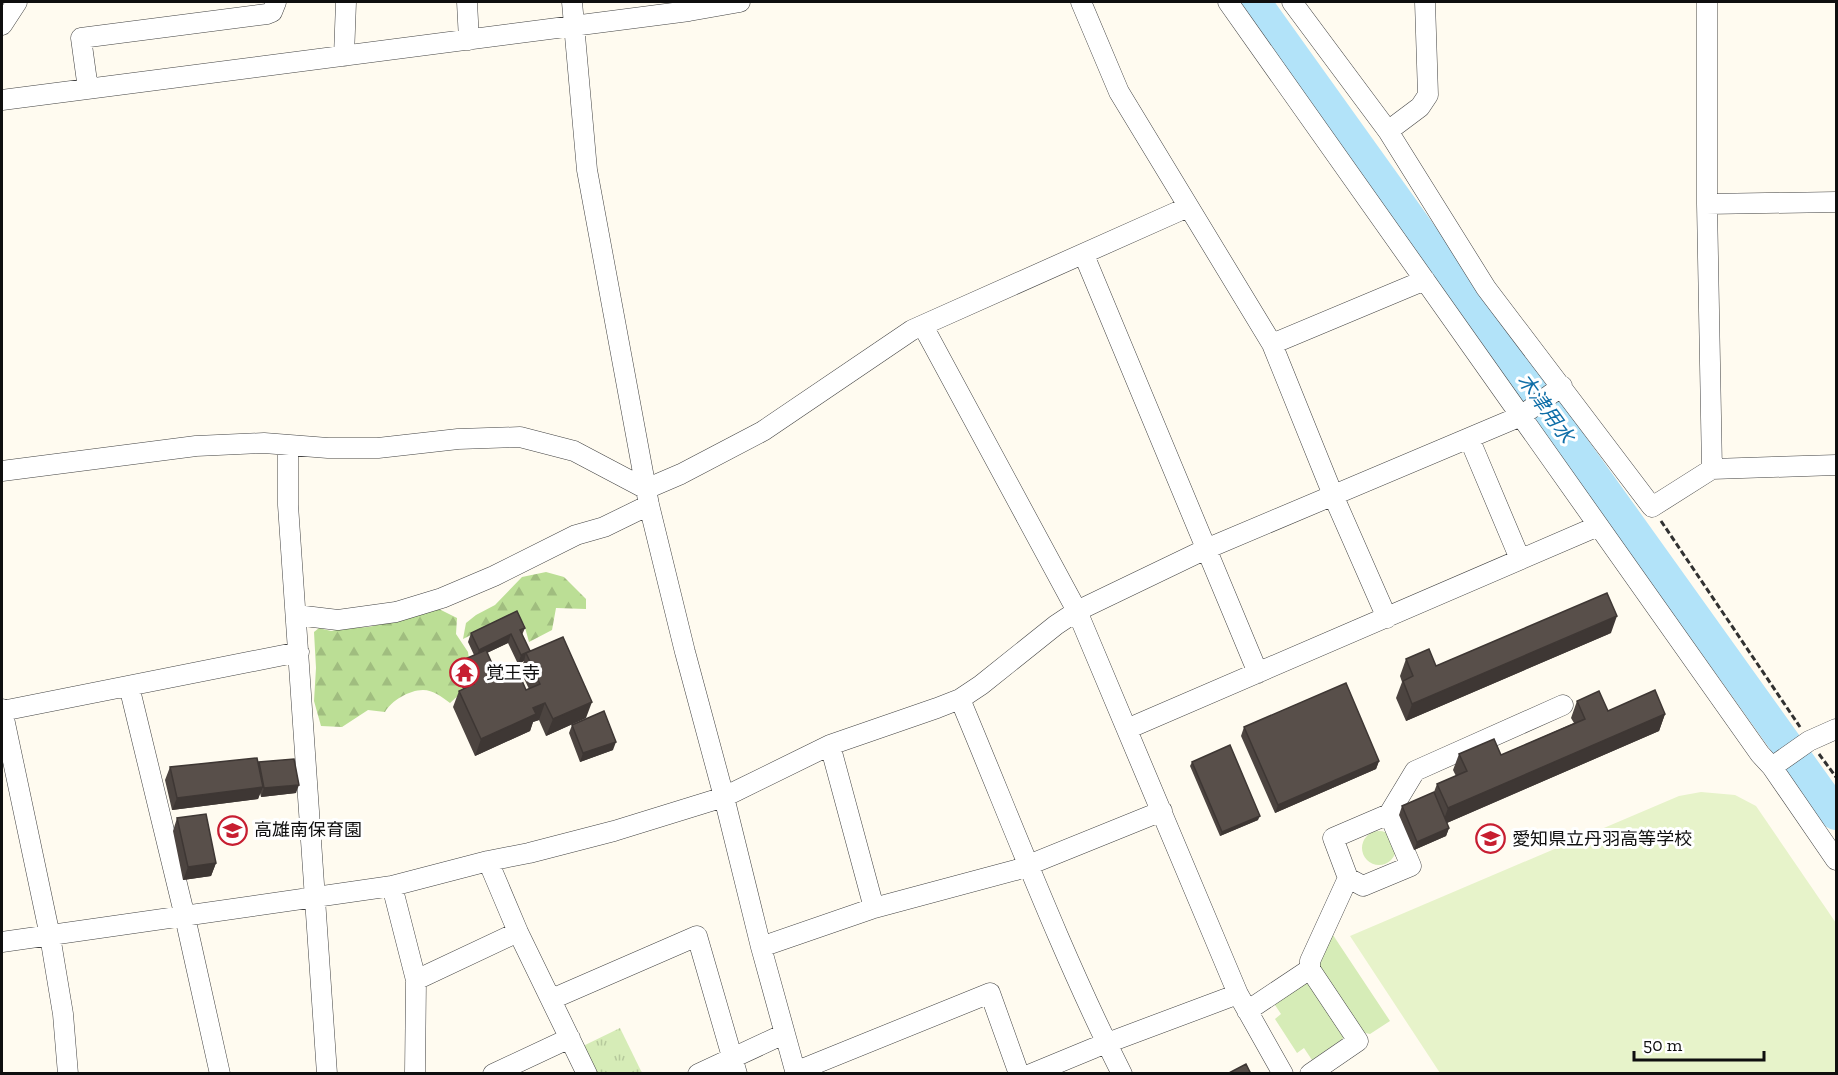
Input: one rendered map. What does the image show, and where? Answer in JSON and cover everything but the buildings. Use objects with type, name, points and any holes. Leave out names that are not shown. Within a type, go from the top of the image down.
[{"type":"street","points":[[2,25],[17,2]]},
{"type":"street","points":[[88,89],[81,38],[267,14],[272,12],[276,2]]},
{"type":"street","points":[[344,56],[346,2]]},
{"type":"street","points":[[467,2],[469,40]]},
{"type":"street","points":[[572,2],[576,26],[587,170],[647,497],[761,947],[796,1073],[990,993],[1019,1074]]},
{"type":"street","points":[[2,100],[699,10],[740,2]]},
{"type":"street","points":[[1081,2],[1119,92],[1272,344],[1333,495],[1387,618]]},
{"type":"street","points":[[1228,2],[1760,754],[1776,767],[1836,860]]},
{"type":"street","points":[[1293,2],[1388,131],[1486,288],[1652,507],[1712,469],[1836,465]]},
{"type":"street","points":[[1388,131],[1420,107],[1428,95],[1425,2]]},
{"type":"street","points":[[1707,2],[1707,204],[1712,469]]},
{"type":"street","points":[[1707,204],[1836,202]]},
{"type":"street","points":[[296,615],[338,620],[396,612],[442,598],[494,576],[576,535],[604,527],[681,474],[763,431],[912,330],[1188,207]]},
{"type":"street","points":[[1084,255],[1258,673]]},
{"type":"street","points":[[1272,344],[1425,280]]},
{"type":"street","points":[[923,326],[1077,611],[1242,1002],[1283,1074]]},
{"type":"street","points":[[2,942],[392,886],[614,831],[724,797],[830,745],[960,699],[1077,611],[1206,549],[1521,416],[1562,386]]},
{"type":"street","points":[[2,471],[196,446],[264,443],[327,448],[378,448],[458,439],[520,437],[574,451],[647,497]]},
{"type":"street","points":[[1468,438],[1520,559]]},
{"type":"street","points":[[288,445],[288,505],[327,1074]]},
{"type":"street","points":[[1127,729],[1598,526]]},
{"type":"street","points":[[68,1074],[63,1014],[50,936],[2,710],[299,652]]},
{"type":"street","points":[[129,686],[220,1074]]},
{"type":"street","points":[[960,699],[1059,938],[1122,1074]]},
{"type":"street","points":[[1389,814],[1411,866],[1363,886],[1348,878],[1332,838],[1389,814],[1415,771],[1563,705]]},
{"type":"street","points":[[1776,767],[1807,742],[1836,729]]},
{"type":"street","points":[[830,745],[874,908]]},
{"type":"street","points":[[761,947],[874,908],[1030,865],[1162,811]]},
{"type":"street","points":[[488,861],[519,932],[587,1074]]},
{"type":"street","points":[[1310,1074],[1358,1041],[1310,969],[1310,960],[1348,878]]},
{"type":"street","points":[[392,886],[416,980],[415,1074]]},
{"type":"street","points":[[416,980],[519,932]]},
{"type":"street","points":[[552,999],[697,936],[734,1065]]},
{"type":"street","points":[[1031,1074],[1107,1043],[1242,1002],[1310,969]]},
{"type":"street","points":[[698,1074],[734,1065],[784,1034]]},
{"type":"street","points":[[493,1074],[570,1038]]},
{"type":"path","points":[[1652,507],[1807,742],[1836,777]]},
{"type":"green space","points":[[546,572],[564,577],[586,599],[586,609],[556,608],[552,630],[529,642],[524,624],[511,615],[463,639],[466,623],[495,605],[522,577]]},
{"type":"green space","points":[[439,609],[457,618],[456,634],[468,652],[470,666],[461,693],[450,703],[427,690],[418,690],[401,697],[385,712],[368,710],[342,727],[321,726],[314,701],[316,668],[314,632],[319,628],[331,631],[369,627]]},
{"type":"green space","points":[[1701,792],[1735,795],[1756,806],[1836,923],[1836,1073],[1440,1073],[1350,936],[1679,796]]},
{"type":"green space","points":[[1379,831],[1391,836],[1396,848],[1391,860],[1379,865],[1367,860],[1362,848],[1367,836]]},
{"type":"green space","points":[[1331,932],[1390,1021],[1370,1034],[1361,1032],[1316,965]]},
{"type":"green space","points":[[1306,980],[1345,1035],[1312,1060],[1304,1048],[1297,1053],[1275,1019],[1281,1014],[1273,1002]]},
{"type":"green space","points":[[620,1028],[642,1073],[594,1073],[581,1047]]},
{"type":"waterway","name":"木津用水","points":[[1255,2],[1836,814]]},
{"type":"place","name":"覚王寺","points":[[465,673]]},
{"type":"place","name":"高雄南保育園","points":[[233,830]]},
{"type":"place","name":"愛知県立丹羽高等学校","points":[[1491,839]]}]
